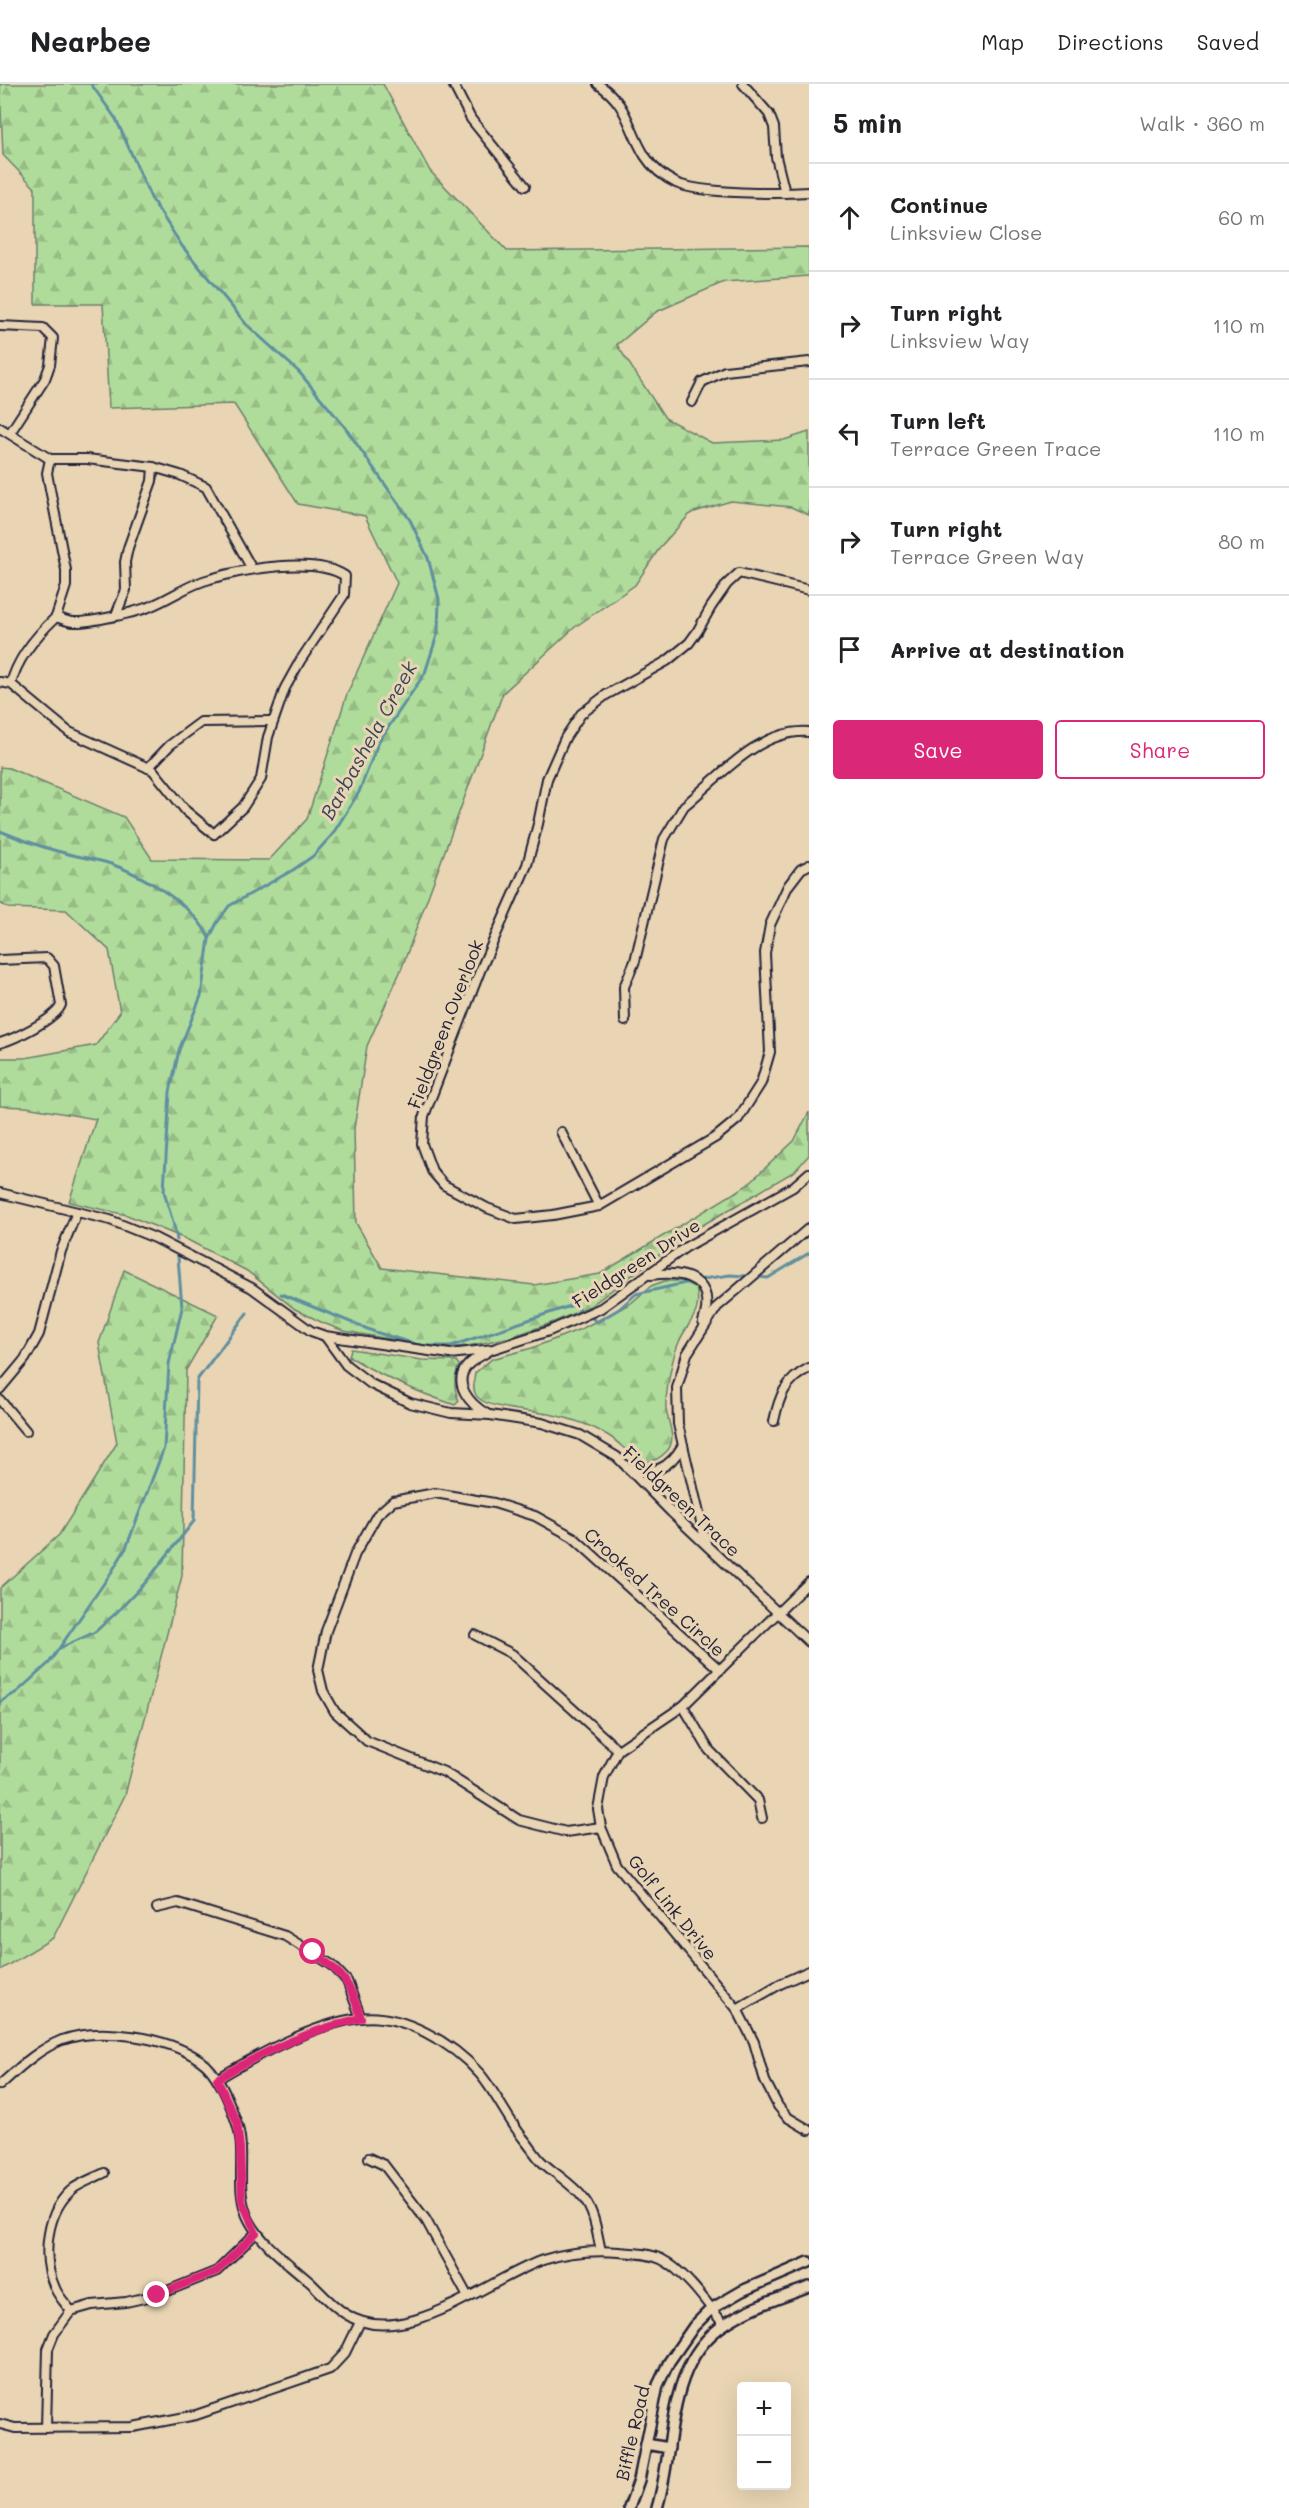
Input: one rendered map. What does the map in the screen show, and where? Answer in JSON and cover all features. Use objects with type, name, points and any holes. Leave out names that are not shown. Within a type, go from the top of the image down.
[{"type":"street","points":[[453,84],[487,142],[525,186]]},
{"type":"street","points":[[598,84],[617,98],[645,156],[664,176],[692,188],[785,194],[809,192]]},
{"type":"street","points":[[743,84],[769,114],[774,127],[776,157],[785,194]]},
{"type":"street","points":[[0,326],[43,328],[53,338],[50,366],[45,379],[10,433]]},
{"type":"street","points":[[692,402],[702,382],[725,371],[809,362]]},
{"type":"street","points":[[0,428],[50,459],[87,459],[153,467],[180,475],[206,487],[252,569]]},
{"type":"street","points":[[11,684],[13,673],[22,657],[56,617],[66,586],[66,570],[49,481],[50,459]]},
{"type":"street","points":[[116,615],[126,590],[124,562],[152,481],[153,467]]},
{"type":"street","points":[[0,682],[11,684],[69,732],[153,770],[186,811],[214,834],[243,807],[261,779],[272,721],[285,688],[344,595],[345,576],[335,569],[321,567],[286,566],[252,569],[209,579],[150,607],[75,622],[56,617]]},
{"type":"street","name":"Fieldgreen Overlook","points":[[809,590],[739,573],[727,584],[711,607],[698,632],[688,643],[667,661],[606,695],[581,714],[565,738],[547,779],[527,865],[480,971],[424,1116],[422,1144],[432,1171],[444,1185],[487,1208],[516,1219],[553,1215],[600,1206],[716,1137],[738,1119],[761,1083],[770,1052],[765,953],[770,925],[788,886],[801,869],[809,865]]},
{"type":"street","points":[[148,768],[170,745],[201,722],[272,721]]},
{"type":"street","points":[[625,1020],[624,987],[635,961],[664,839],[675,817],[684,806],[767,739],[794,731],[809,732]]},
{"type":"street","points":[[0,960],[47,958],[54,966],[60,1005],[50,1017],[0,1043]]},
{"type":"street","points":[[561,1132],[600,1206]]},
{"type":"street","name":"Fieldgreen Drive","points":[[0,1193],[128,1227],[200,1259],[252,1288],[311,1331],[325,1336],[450,1354],[493,1349],[584,1317],[650,1275],[686,1247],[793,1187],[809,1173]]},
{"type":"street","points":[[0,1389],[25,1359],[39,1334],[61,1251],[77,1212]]},
{"type":"street","points":[[706,1544],[678,1424],[677,1388],[687,1354],[717,1307],[809,1228]]},
{"type":"street","points":[[650,1275],[675,1274],[688,1276],[699,1282],[704,1291],[707,1310],[701,1329]]},
{"type":"street","name":"Fieldgreen Trace","points":[[325,1336],[346,1365],[371,1384],[410,1403],[443,1411],[542,1423],[580,1435],[617,1457],[809,1642]]},
{"type":"street","points":[[490,1415],[474,1407],[464,1395],[462,1384],[468,1365],[493,1349]]},
{"type":"street","points":[[774,1421],[783,1390],[795,1376],[809,1368]]},
{"type":"street","points":[[0,1400],[26,1431]]},
{"type":"street","points":[[626,1466],[640,1471],[661,1468],[677,1456],[683,1445]]},
{"type":"street","name":"Crooked Tree Circle","points":[[601,1827],[566,1832],[519,1820],[444,1772],[367,1741],[334,1712],[323,1691],[318,1670],[326,1631],[355,1554],[377,1515],[393,1501],[435,1493],[494,1503],[535,1516],[573,1537],[720,1670]]},
{"type":"street","name":"Golf Link Drive","points":[[809,1582],[683,1706],[618,1750],[604,1777],[598,1809],[601,1827],[617,1865],[737,2009],[754,2042],[765,2081],[778,2106],[787,2116],[809,2130]]},
{"type":"street","points":[[475,1635],[512,1654],[618,1750]]},
{"type":"street","points":[[683,1706],[709,1750],[758,1800],[762,1818]]},
{"type":"street","points":[[157,1908],[178,1903],[285,1936],[332,1965],[348,1981],[361,2018]]},
{"type":"street","points":[[737,2009],[780,1984],[809,1971]]},
{"type":"street","points":[[217,2079],[248,2061],[291,2041],[331,2025],[361,2018],[384,2019],[411,2026],[437,2037],[480,2074],[512,2124],[540,2160],[570,2184],[585,2200],[591,2212],[601,2251]]},
{"type":"street","points":[[0,2085],[37,2053],[63,2040],[99,2034],[171,2044],[202,2061],[217,2079],[237,2122],[242,2201],[256,2233],[343,2313],[360,2322],[388,2325],[416,2320],[541,2261],[572,2252],[601,2251],[644,2254],[661,2259],[676,2269],[723,2325]]},
{"type":"street","points":[[369,2158],[384,2165],[426,2220],[468,2297]]},
{"type":"street","points":[[71,2312],[55,2289],[48,2266],[50,2226],[60,2205],[74,2189],[104,2173]]},
{"type":"street","points":[[46,2428],[48,2349],[54,2334],[71,2312],[92,2305],[126,2302],[157,2295],[217,2271],[256,2233]]},
{"type":"street","name":"Biffle Road","points":[[629,2508],[639,2480],[658,2385],[669,2362],[694,2326],[711,2309],[742,2291],[809,2262]]},
{"type":"street","name":"Biffle Road","points":[[657,2508],[683,2379],[694,2356],[704,2342],[723,2325],[745,2313],[809,2287]]},
{"type":"street","points":[[0,2424],[46,2428],[133,2427],[196,2415],[330,2370],[354,2337],[360,2322]]},
{"type":"street","points":[[646,2444],[669,2448]]},
{"type":"green space","points":[[0,84],[383,84],[430,171],[507,251],[809,247],[809,276],[724,282],[656,312],[617,345],[665,418],[712,443],[784,440],[809,432],[809,515],[791,507],[731,501],[691,513],[661,546],[635,585],[575,627],[503,693],[401,970],[367,1046],[354,1129],[356,1223],[382,1268],[534,1285],[600,1274],[746,1186],[794,1141],[809,1112],[809,1155],[795,1171],[689,1233],[590,1306],[511,1337],[468,1346],[439,1348],[344,1331],[295,1309],[247,1271],[186,1239],[127,1215],[69,1202],[96,1119],[26,1107],[0,1106],[0,1058],[25,1058],[96,1045],[120,1012],[109,950],[66,910],[8,908],[0,903],[0,767],[9,768],[124,817],[152,859],[269,860],[307,819],[347,694],[397,583],[365,516],[298,504],[234,404],[109,408],[103,304],[35,304],[35,188],[3,155]]},
{"type":"green space","points":[[124,1270],[218,1315],[186,1370],[182,1576],[125,1795],[53,1938],[0,1970],[0,1588],[59,1535],[117,1443],[99,1343]]},
{"type":"green space","points":[[664,1281],[682,1281],[696,1288],[698,1304],[694,1317],[679,1342],[668,1386],[666,1405],[672,1437],[670,1448],[657,1459],[642,1461],[609,1436],[580,1423],[549,1414],[498,1406],[481,1400],[476,1395],[475,1373],[492,1359],[532,1348],[583,1328],[631,1303],[651,1286]]},
{"type":"green space","points":[[351,1349],[422,1360],[456,1361],[459,1365],[455,1387],[459,1401],[455,1405],[387,1378],[349,1356]]},
{"type":"waterway","name":"Barbashela Creek","points":[[91,84],[116,119],[151,198],[182,246],[246,324],[299,372],[344,426],[410,520],[428,558],[439,599],[438,632],[425,673],[379,741],[359,792],[332,835],[313,856],[293,870],[229,906],[209,939],[201,996],[179,1050],[170,1092],[164,1190],[177,1240]]},
{"type":"waterway","points":[[0,831],[46,848],[111,864],[138,876],[180,903],[202,926],[209,938]]},
{"type":"waterway","points":[[758,1277],[768,1278],[809,1253]]},
{"type":"waterway","name":"Barbashela Creek","points":[[0,1702],[17,1692],[49,1663],[126,1548],[164,1448],[169,1364],[182,1308],[178,1257]]},
{"type":"waterway","points":[[703,1279],[730,1275],[746,1276]]},
{"type":"waterway","points":[[592,1318],[597,1322],[619,1309],[636,1294],[690,1282]]},
{"type":"waterway","points":[[281,1294],[375,1332],[422,1346],[451,1346],[573,1305],[583,1312]]},
{"type":"waterway","points":[[60,1648],[95,1632],[116,1613],[146,1582],[194,1521],[197,1380],[247,1313]]},
{"type":"route","points":[[157,2295],[217,2271],[256,2233],[242,2201],[237,2122],[217,2079],[248,2061],[291,2041],[331,2025],[361,2018],[348,1981],[332,1965],[313,1952]]}]
